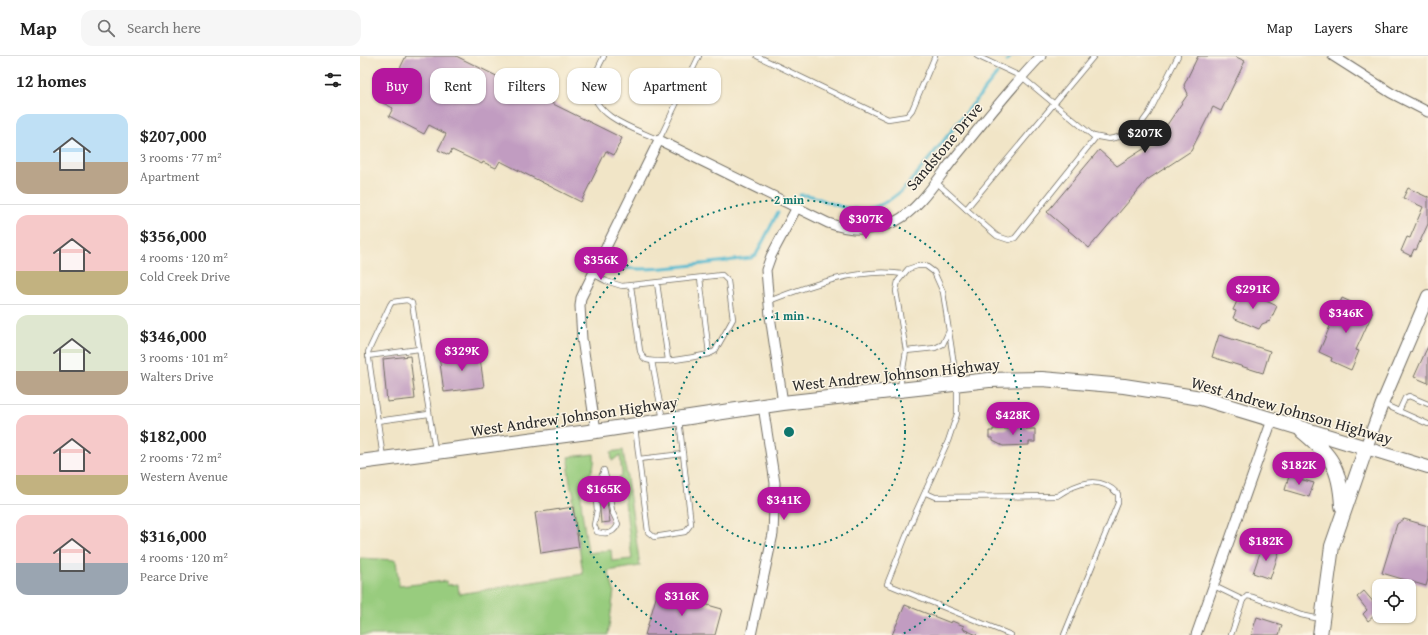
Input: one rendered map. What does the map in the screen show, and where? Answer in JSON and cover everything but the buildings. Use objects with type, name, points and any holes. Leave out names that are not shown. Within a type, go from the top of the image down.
[{"type":"main road","name":"West Andrew Johnson Highway","points":[[360,462],[596,431],[783,403],[988,380],[1042,379],[1124,386],[1201,398],[1366,448]]},
{"type":"main road","points":[[1299,428],[1314,440],[1334,465],[1339,480],[1343,510]]},
{"type":"main road","points":[[1320,635],[1332,546],[1343,510],[1366,448]]},
{"type":"street","name":"Sandstone Drive","points":[[659,140],[796,209],[842,228],[859,230],[880,227],[897,221],[924,196],[1041,56]]},
{"type":"street","points":[[1333,56],[1391,93],[1428,112]]},
{"type":"street","points":[[596,431],[587,373],[580,306],[581,298],[659,140]]},
{"type":"street","points":[[783,403],[766,270],[771,256],[796,209]]},
{"type":"street","points":[[1366,448],[1382,404],[1428,296]]},
{"type":"street","points":[[751,635],[773,534],[775,483],[763,406]]},
{"type":"street","points":[[1196,635],[1272,420]]},
{"type":"street","name":"West Andrew Johnson Highway","points":[[1366,448],[1428,467]]},
{"type":"lane","points":[[604,56],[592,86],[594,97],[600,108],[614,118],[659,140],[699,56]]},
{"type":"lane","points":[[756,56],[888,119],[906,116],[912,110],[935,56]]},
{"type":"lane","points":[[977,56],[1022,77],[1096,137],[1110,139],[1119,137],[1144,121],[1178,56]]},
{"type":"lane","points":[[966,208],[1094,56]]},
{"type":"lane","points":[[936,182],[997,236],[1009,240],[1015,238],[1096,137]]},
{"type":"lane","points":[[899,390],[906,351],[896,291],[898,281],[902,274],[908,269],[917,266],[926,266],[934,272],[943,292],[957,384],[957,414],[948,442],[926,493],[914,516],[888,584],[1011,635]]},
{"type":"lane","points":[[769,301],[826,280],[887,271],[902,274]]},
{"type":"lane","points":[[592,274],[606,281],[622,286],[722,275],[726,277],[733,318],[715,351],[709,354],[668,360],[652,360],[643,358],[640,351],[632,286]]},
{"type":"lane","points":[[700,278],[709,354]]},
{"type":"lane","points":[[657,283],[668,360]]},
{"type":"lane","points":[[383,459],[368,352],[390,305],[396,301],[407,300],[412,303],[435,452]]},
{"type":"lane","points":[[906,351],[935,348],[943,344],[947,338],[949,330]]},
{"type":"lane","points":[[368,356],[419,350]]},
{"type":"lane","points":[[652,360],[663,421]]},
{"type":"lane","points":[[1399,411],[1405,398],[1409,396],[1428,404]]},
{"type":"lane","points":[[1382,404],[1428,424]]},
{"type":"lane","points":[[378,421],[429,414]]},
{"type":"lane","points":[[635,425],[648,532],[654,537],[685,532],[691,527],[678,418]]},
{"type":"lane","points":[[639,459],[683,454]]},
{"type":"lane","points":[[604,470],[612,511],[618,524],[616,530],[604,534],[597,532],[594,525],[597,510],[595,492],[604,470]]},
{"type":"lane","points":[[926,493],[935,498],[1058,496],[1070,488],[1088,482],[1110,485],[1118,494],[1118,503],[1064,635]]},
{"type":"lane","points":[[1214,586],[1243,600]]},
{"type":"lane","points":[[1232,635],[1243,600],[1247,596],[1301,615],[1321,619]]},
{"type":"green space","points":[[623,450],[640,566],[608,571],[614,591],[608,635],[360,635],[360,558],[396,560],[399,586],[446,581],[447,585],[458,584],[459,594],[583,574],[572,498],[574,497],[573,490],[571,489],[568,469],[570,468],[568,457],[594,454],[593,467],[584,484],[581,494],[588,553],[611,550],[612,561],[632,559],[624,493],[616,481],[622,474],[620,455],[612,461],[611,452]]},
{"type":"waterway","points":[[1007,61],[1011,56]]},
{"type":"waterway","points":[[800,195],[813,196],[844,208],[865,209],[883,204],[908,185],[997,74]]},
{"type":"waterway","points":[[611,265],[623,268],[639,269],[678,267],[751,258],[756,255],[778,212]]}]
